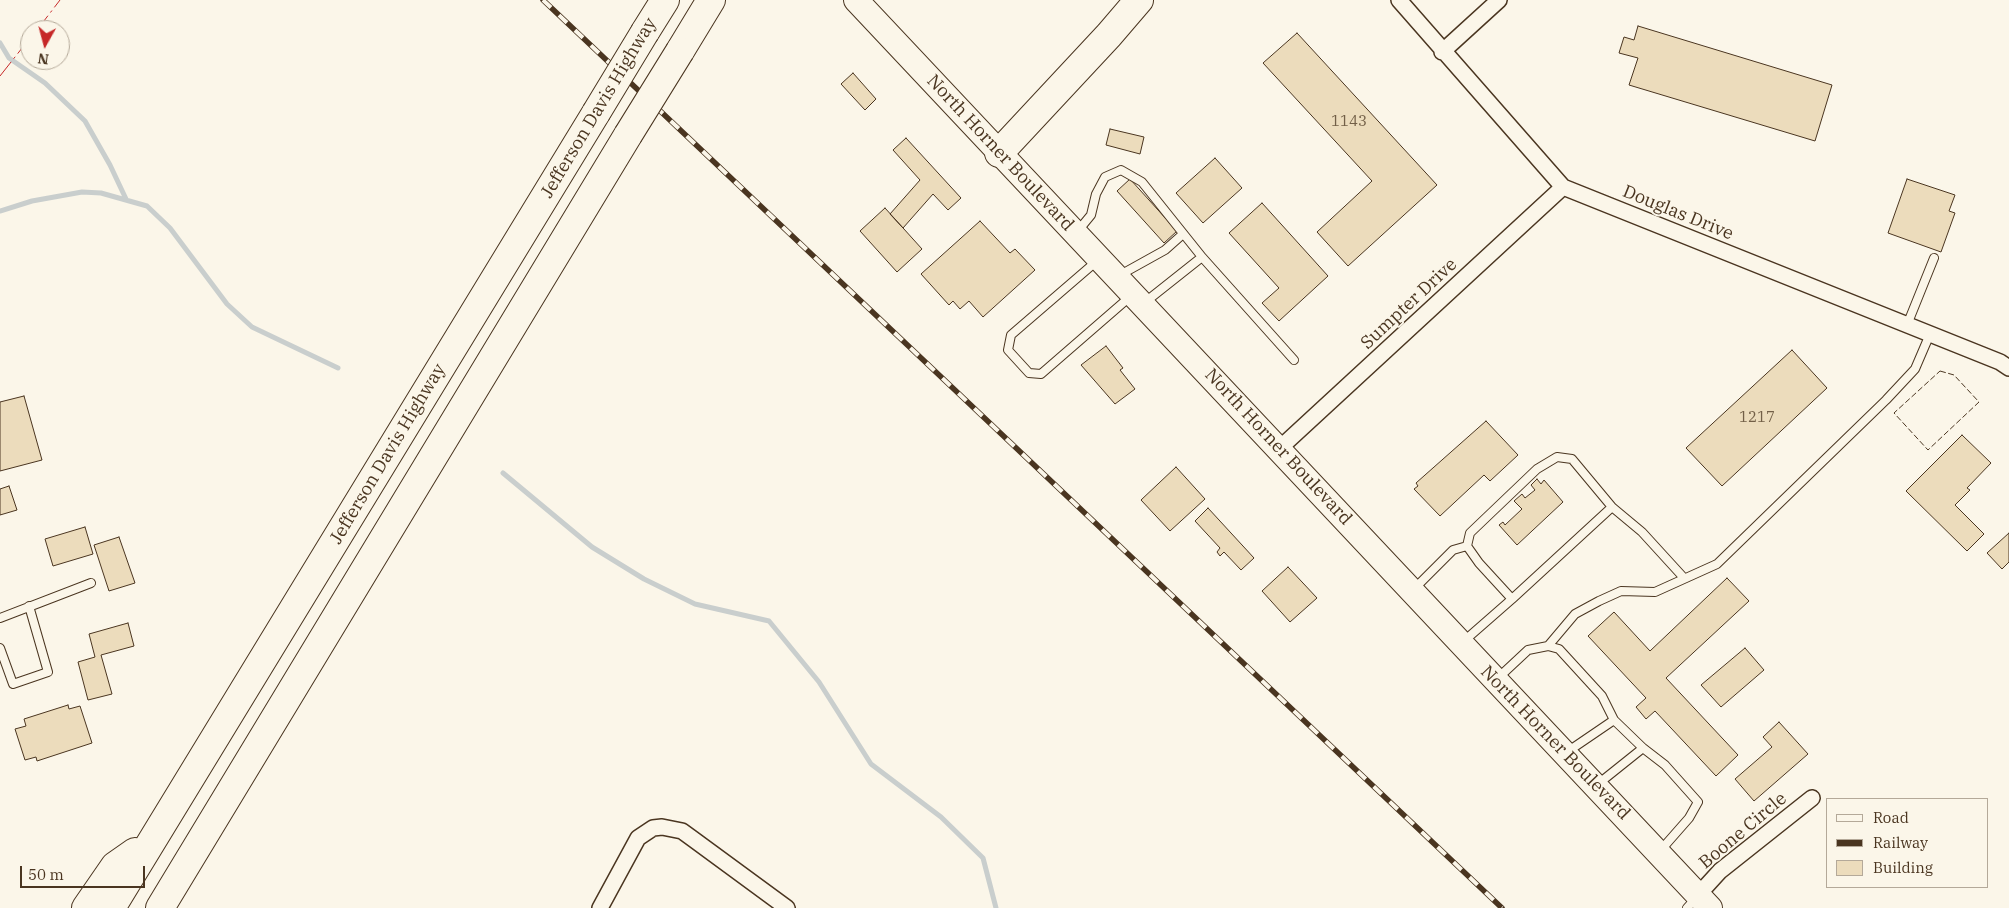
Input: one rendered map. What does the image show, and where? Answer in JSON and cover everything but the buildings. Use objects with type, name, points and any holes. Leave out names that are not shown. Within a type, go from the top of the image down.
[{"type":"highway","name":"Jefferson Davis Highway","points":[[111,908],[665,0]]},
{"type":"highway","points":[[160,908],[711,0]]},
{"type":"highway","points":[[999,153],[1110,35],[1139,0]]},
{"type":"highway","points":[[86,908],[115,866],[152,840]]},
{"type":"main road","name":"North Horner Boulevard","points":[[856,0],[1280,448],[1495,681],[1659,852],[1703,905]]},
{"type":"street","name":"Douglas Drive","points":[[1399,0],[1442,52],[1563,187],[2000,362],[2009,368]]},
{"type":"street","points":[[1442,52],[1499,0]]},
{"type":"street","name":"Sumpter Drive","points":[[1280,448],[1563,187]]},
{"type":"street","name":"Boone Circle","points":[[1703,905],[1720,871],[1812,798]]},
{"type":"street","points":[[600,908],[638,838],[653,828],[662,827],[682,831],[787,908]]},
{"type":"lane","points":[[1076,233],[1091,216],[1096,194],[1105,177],[1121,170],[1142,182],[1202,257],[1294,360]]},
{"type":"lane","points":[[1117,276],[1165,250],[1183,234]]},
{"type":"lane","points":[[1100,258],[1011,335],[1008,350],[1028,373],[1041,374],[1138,299],[1202,257]]},
{"type":"lane","points":[[1908,325],[1934,258]]},
{"type":"lane","points":[[1548,646],[1574,614],[1599,601],[1621,592],[1655,592],[1717,564],[1863,424],[1915,368],[1930,334]]},
{"type":"lane","points":[[1512,598],[1479,563],[1467,546],[1470,533],[1537,470],[1557,457],[1572,460],[1612,507],[1642,532],[1684,578]]},
{"type":"lane","points":[[1461,644],[1612,507]]},
{"type":"lane","points":[[1412,591],[1453,550],[1467,546]]},
{"type":"lane","points":[[0,618],[91,583]]},
{"type":"lane","points":[[0,648],[13,684],[48,672],[29,606]]},
{"type":"lane","points":[[1495,681],[1528,650],[1548,646],[1559,649],[1602,696],[1614,720],[1664,765],[1698,802],[1689,818],[1659,852]]},
{"type":"lane","points":[[1564,753],[1614,720]]},
{"type":"lane","points":[[1596,786],[1643,748]]},
{"type":"waterway","points":[[0,43],[9,58],[45,83],[85,121],[110,165],[126,199]]},
{"type":"waterway","points":[[0,211],[32,201],[82,192],[101,193],[147,206],[170,228],[227,304],[252,327],[338,368]]},
{"type":"waterway","points":[[503,473],[592,547],[644,579],[695,604],[769,621],[819,682],[871,764],[941,817],[983,858],[996,908]]},
{"type":"railway","points":[[543,0],[1502,908]]},
{"type":"fence","points":[[1940,371],[1954,375],[1979,402],[1928,450],[1894,413],[1940,371]]},
{"type":"power","points":[[45,20],[60,0]]},
{"type":"power","points":[[0,76],[20,51]]}]
